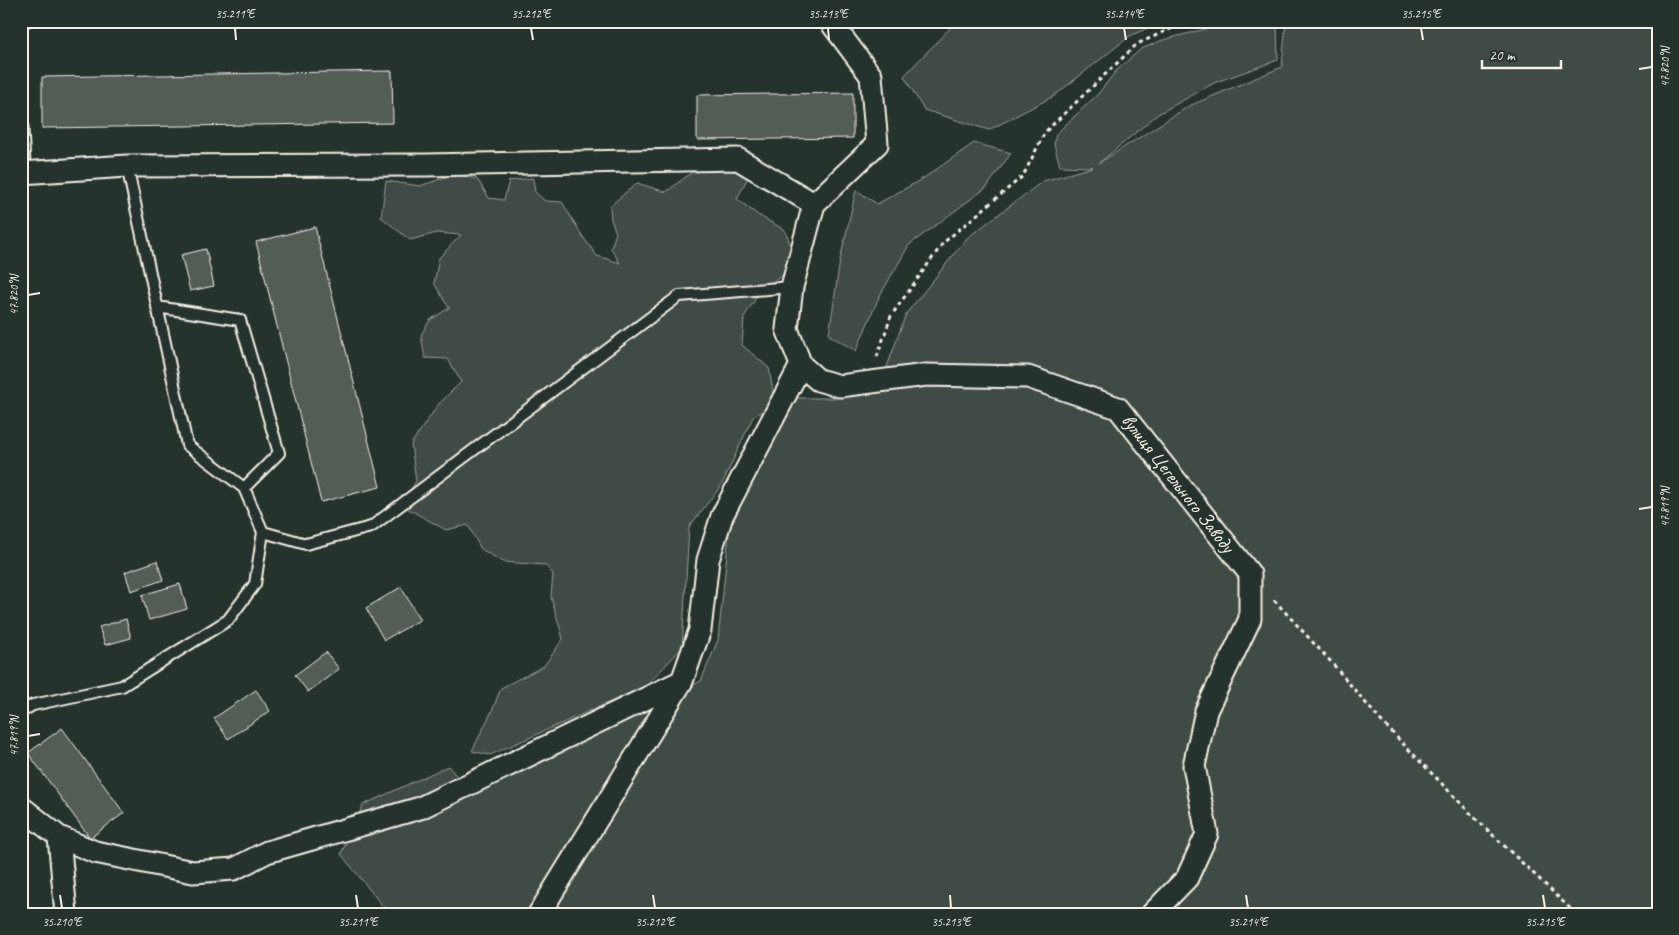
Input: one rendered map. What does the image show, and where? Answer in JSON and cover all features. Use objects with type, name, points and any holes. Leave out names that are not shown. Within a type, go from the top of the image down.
[{"type":"street","points":[[539,914],[682,681],[700,630],[708,560],[722,516],[801,365],[787,328],[792,287],[814,204],[877,144],[871,76],[830,21]]},
{"type":"street","points":[[23,173],[126,166],[426,165],[738,159],[814,204]]},
{"type":"street","name":"вулиця Цегельного Заводу","points":[[801,365],[818,380],[840,386],[926,375],[1028,377],[1118,408],[1250,574]]},
{"type":"street","points":[[1152,914],[1188,878],[1207,834],[1194,766],[1206,711],[1250,619],[1250,574]]},
{"type":"street","points":[[21,807],[58,837],[95,852],[193,872],[234,869],[267,852],[420,808],[682,681]]},
{"type":"street","points":[[58,837],[66,914]]},
{"type":"lane","points":[[21,21],[27,21]]},
{"type":"lane","points":[[21,104],[23,173]]},
{"type":"lane","points":[[21,712],[33,705],[122,686],[228,620],[255,584],[263,532],[244,488],[187,445],[126,166]]},
{"type":"lane","points":[[263,532],[306,544],[372,527],[679,296],[792,287]]},
{"type":"lane","points":[[157,307],[240,320],[279,453],[244,488]]},
{"type":"path","points":[[867,383],[891,316],[943,243],[1023,176],[1045,132],[1137,44],[1188,21]]},
{"type":"path","points":[[1250,574],[1332,663],[1381,721],[1475,818],[1576,914]]},
{"type":"shaded area","points":[[957,21],[1163,21],[1130,36],[1054,96],[989,130],[924,110],[904,76]]},
{"type":"shaded area","points":[[1236,21],[1277,21],[1278,60],[1216,82],[1158,114],[1099,163],[1189,106],[1282,67],[1286,21],[1658,21],[1658,914],[389,914],[341,854],[363,805],[448,766],[473,795],[701,681],[718,640],[730,524],[792,398],[838,398],[879,389],[906,314],[967,238],[1043,181],[1093,167],[1060,166],[1054,144],[1056,134],[1098,94],[1116,71],[1141,49],[1163,40]]},
{"type":"shaded area","points":[[974,143],[1011,153],[987,187],[909,245],[879,297],[856,351],[829,335],[840,260],[856,190],[877,204],[924,178]]},
{"type":"shaded area","points":[[733,167],[748,177],[737,199],[758,215],[785,230],[793,252],[782,276],[763,287],[744,317],[742,345],[769,368],[775,404],[753,417],[721,486],[689,527],[682,648],[646,686],[490,755],[472,751],[501,688],[544,666],[563,639],[551,597],[553,574],[545,565],[503,562],[481,549],[468,525],[446,530],[401,505],[416,481],[411,444],[438,405],[461,382],[448,359],[425,358],[421,335],[430,320],[449,308],[434,283],[439,258],[461,235],[437,233],[410,240],[381,217],[386,181],[420,186],[455,174],[477,179],[489,198],[504,200],[509,181],[533,178],[535,192],[545,201],[562,202],[597,256],[620,263],[611,248],[616,233],[611,219],[610,206],[637,183],[666,192],[695,170]]},
{"type":"building","points":[[392,71],[393,123],[42,128],[42,77]]},
{"type":"building","points":[[853,93],[853,138],[697,140],[697,95]]},
{"type":"building","points":[[315,227],[380,487],[321,502],[256,242]]},
{"type":"building","points":[[206,249],[214,286],[190,291],[181,255]]},
{"type":"building","points":[[157,561],[163,580],[131,591],[125,572]]},
{"type":"building","points":[[180,584],[187,609],[149,620],[142,595]]},
{"type":"building","points":[[401,587],[420,620],[384,640],[366,608]]},
{"type":"building","points":[[126,619],[131,638],[105,645],[99,627]]},
{"type":"building","points":[[326,652],[339,669],[308,692],[295,675]]},
{"type":"building","points":[[256,690],[270,711],[228,739],[214,718]]},
{"type":"building","points":[[62,728],[124,813],[90,838],[28,753]]}]
